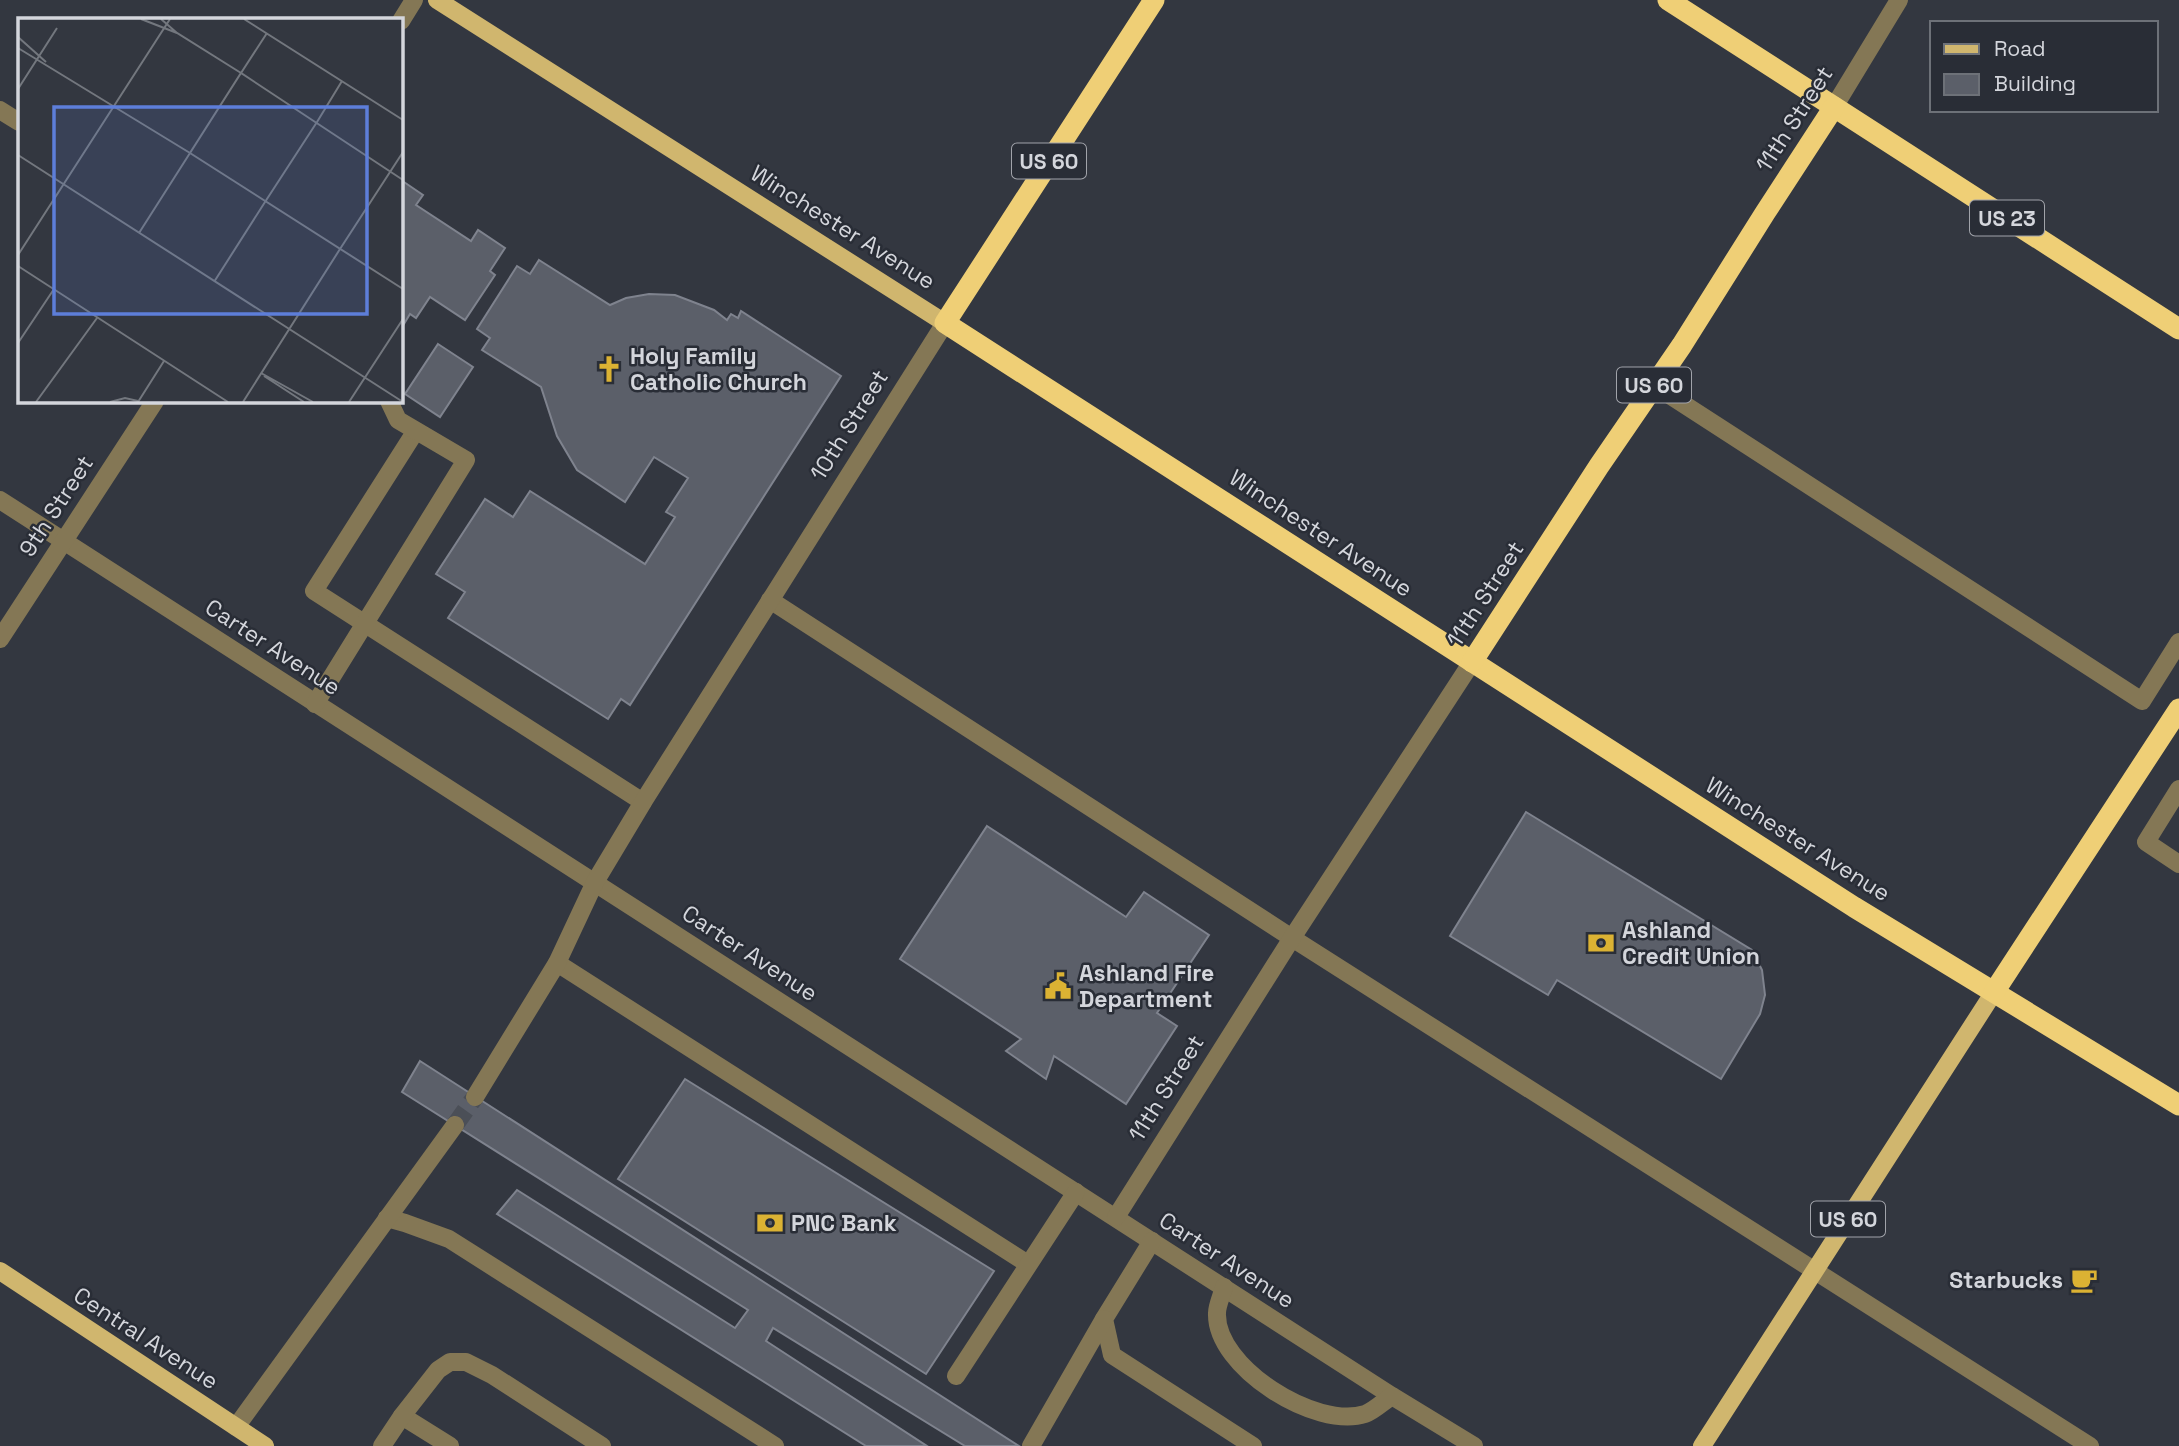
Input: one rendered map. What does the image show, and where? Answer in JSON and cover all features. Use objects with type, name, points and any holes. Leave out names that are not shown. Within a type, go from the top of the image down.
[{"type":"highway","name":"10th Street","points":[[945,323],[1154,0]]},
{"type":"highway","name":"US 23","points":[[1668,0],[2179,329]]},
{"type":"highway","name":"11th Street","points":[[1472,662],[1599,466],[1682,345],[1834,107]]},
{"type":"highway","name":"Winchester Avenue","points":[[945,323],[1854,907],[2179,1105]]},
{"type":"highway","points":[[1994,992],[2179,709]]},
{"type":"main road","name":"Winchester Avenue","points":[[437,0],[945,323]]},
{"type":"main road","name":"US 60","points":[[1702,1446],[1994,992]]},
{"type":"main road","name":"Central Avenue","points":[[0,1271],[265,1446]]},
{"type":"street","points":[[402,19],[414,0]]},
{"type":"street","name":"11th Street","points":[[1834,107],[1899,0]]},
{"type":"street","points":[[0,110],[18,121]]},
{"type":"street","name":"10th Street","points":[[475,1097],[557,963],[595,882],[643,802],[945,323]]},
{"type":"street","points":[[1654,385],[2142,701],[2179,642]]},
{"type":"street","name":"9th Street","points":[[0,639],[154,402]]},
{"type":"street","points":[[315,704],[466,460],[398,420],[389,402]]},
{"type":"street","points":[[415,432],[314,591],[643,802]]},
{"type":"street","name":"Carter Avenue","points":[[0,500],[1392,1396],[1474,1446]]},
{"type":"street","points":[[770,600],[1292,938],[2090,1446]]},
{"type":"street","name":"11th Street","points":[[1116,1217],[1292,938],[1472,662]]},
{"type":"street","points":[[2179,789],[2147,842],[2179,864]]},
{"type":"street","points":[[557,963],[1028,1264]]},
{"type":"street","points":[[236,1427],[455,1125]]},
{"type":"street","points":[[956,1376],[1076,1192]]},
{"type":"street","points":[[387,1218],[449,1239],[775,1446]]},
{"type":"street","points":[[1031,1446],[1152,1241]]},
{"type":"street","points":[[1224,1287],[1217,1314],[1221,1333],[1243,1368],[1264,1384],[1305,1409],[1325,1414],[1366,1414],[1392,1396]]},
{"type":"street","points":[[1104,1320],[1112,1354],[1254,1446]]},
{"type":"street","points":[[382,1446],[438,1370],[450,1362],[466,1362],[492,1375],[602,1446]]},
{"type":"street","points":[[402,1416],[450,1446]]},
{"type":"building","points":[[402,181],[423,195],[416,205],[471,241],[478,230],[505,248],[490,271],[495,275],[465,320],[430,297],[416,318],[410,314],[402,327]]},
{"type":"building","points":[[539,260],[610,305],[626,298],[649,294],[675,295],[714,310],[727,320],[731,314],[738,318],[741,311],[841,376],[630,705],[621,699],[608,719],[448,618],[465,592],[436,574],[485,499],[513,517],[530,491],[645,564],[675,517],[666,512],[688,478],[654,457],[625,502],[577,470],[557,436],[541,387],[482,350],[490,338],[477,329],[517,266],[530,274]]},
{"type":"building","points":[[438,344],[473,367],[440,417],[405,394]]},
{"type":"building","name":"Ashland Credit Union","points":[[1526,812],[1752,950],[1762,970],[1765,995],[1760,1014],[1721,1079],[1557,980],[1548,995],[1450,936]]},
{"type":"building","name":"Ashland Fire Department","points":[[987,826],[1126,917],[1144,892],[1209,935],[1157,1013],[1177,1026],[1126,1104],[1054,1056],[1046,1079],[1006,1051],[1021,1039],[900,959]]},
{"type":"building","points":[[420,1061],[1019,1446],[965,1446],[773,1328],[766,1341],[927,1446],[866,1446],[497,1214],[517,1190],[735,1328],[748,1310],[402,1092]]},
{"type":"building","points":[[685,1079],[994,1271],[926,1374],[618,1179]]},
{"type":"tunnel","points":[[455,1125],[475,1097]]},
{"type":"place","name":"Holy Family Catholic Church","points":[[609,369]]},
{"type":"place","name":"Ashland Credit Union","points":[[1601,943]]},
{"type":"place","name":"Ashland Fire Department","points":[[1058,986]]},
{"type":"place","name":"PNC Bank","points":[[770,1223]]},
{"type":"place","name":"Starbucks","points":[[2084,1280]]}]
